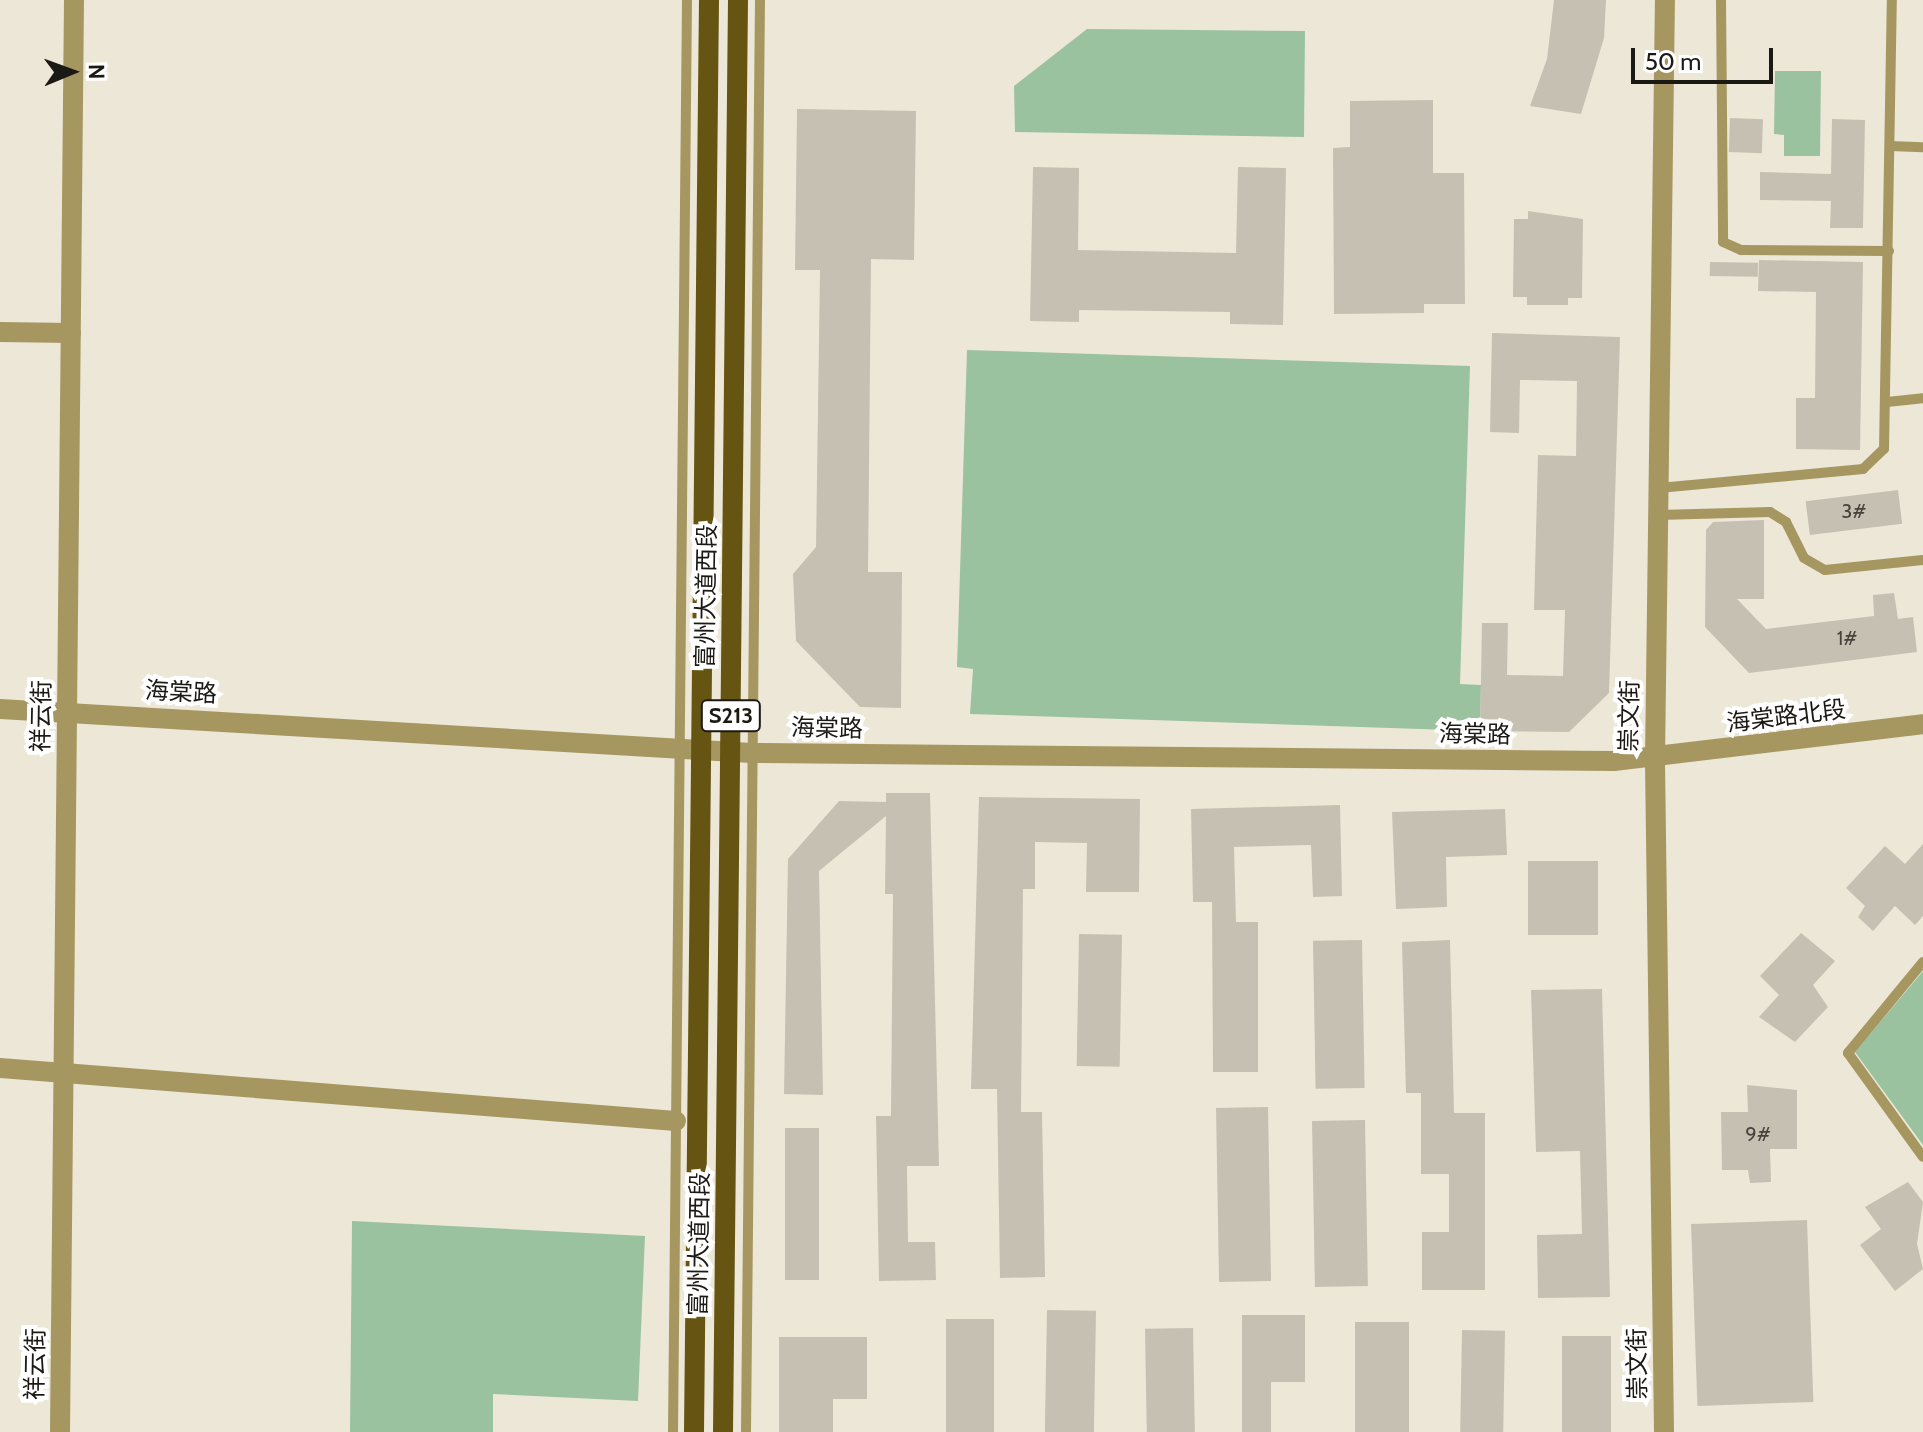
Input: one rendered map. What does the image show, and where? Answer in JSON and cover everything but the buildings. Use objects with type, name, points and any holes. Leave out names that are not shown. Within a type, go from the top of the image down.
[{"type":"main road","name":"富州大道西段","points":[[694,1432],[709,0]]},
{"type":"main road","name":"富州大道西段","points":[[723,1432],[738,0]]},
{"type":"street","name":"祥云街","points":[[60,1432],[74,0]]},
{"type":"street","name":"崇文街","points":[[1664,1432],[1655,759],[1665,0]]},
{"type":"street","points":[[0,332],[71,333]]},
{"type":"street","name":"海棠路","points":[[0,709],[752,753],[1655,759]]},
{"type":"street","name":"海棠路北段","points":[[1655,759],[1923,724]]},
{"type":"street","points":[[0,1068],[676,1121]]},
{"type":"lane","points":[[673,1432],[687,0]]},
{"type":"lane","points":[[746,1432],[760,0]]},
{"type":"lane","points":[[1721,0],[1723,242],[1741,250],[1889,251]]},
{"type":"lane","points":[[1659,488],[1869,467],[1884,449],[1892,0]]},
{"type":"lane","points":[[1890,146],[1923,147]]},
{"type":"lane","points":[[1887,402],[1923,398]]},
{"type":"lane","points":[[1658,515],[1770,512],[1786,522],[1804,558],[1825,570],[1922,560]]},
{"type":"lane","points":[[1923,962],[1848,1053],[1923,1157]]},
{"type":"green space","points":[[1087,29],[1305,31],[1304,137],[1015,132],[1014,86]]},
{"type":"green space","points":[[1775,71],[1821,71],[1820,156],[1784,156],[1784,135],[1774,134]]},
{"type":"green space","points":[[967,350],[1470,366],[1460,684],[1481,685],[1480,731],[970,714],[973,669],[957,667]]},
{"type":"green space","points":[[1923,971],[1923,1145],[1855,1052]]},
{"type":"green space","points":[[352,1221],[645,1236],[638,1401],[493,1394],[493,1432],[350,1432]]}]
